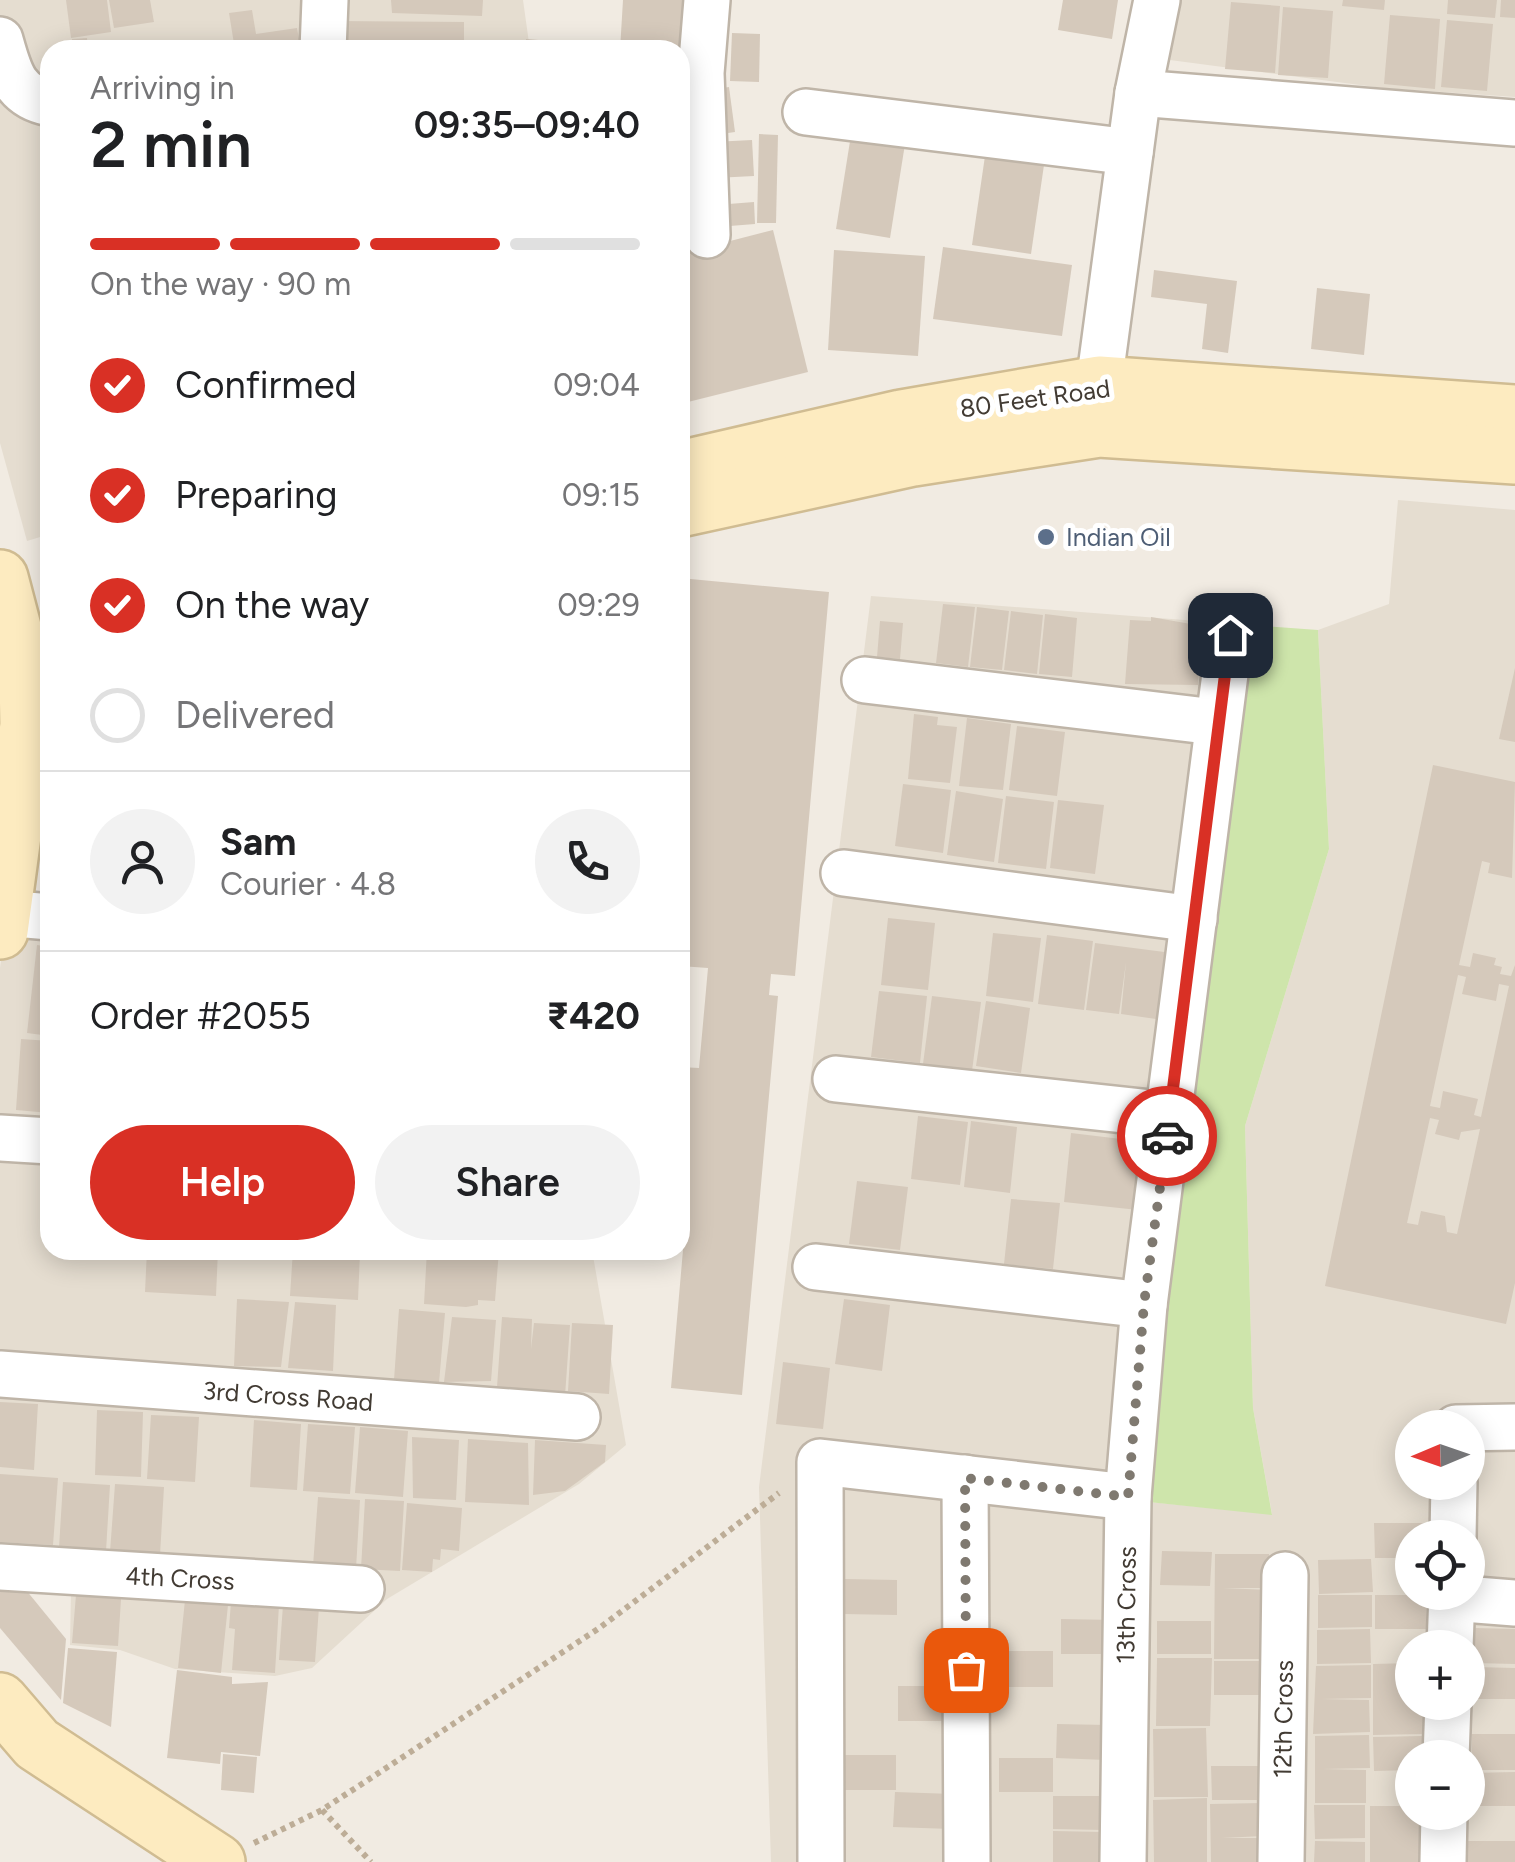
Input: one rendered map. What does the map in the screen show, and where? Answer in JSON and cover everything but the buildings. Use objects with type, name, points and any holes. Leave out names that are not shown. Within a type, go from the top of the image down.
[{"type":"main road","name":"80 Feet Road","points":[[690,506],[907,438],[1099,384],[1515,413]]},
{"type":"main road","name":"80 Feet Road","points":[[690,468],[907,438],[1099,429],[1515,456]]},
{"type":"main road","points":[[0,578],[39,699],[18,920]]},
{"type":"main road","points":[[0,1701],[37,1744],[216,1861]]},
{"type":"street","points":[[324,40],[325,0]]},
{"type":"street","points":[[707,0],[702,73],[707,235]]},
{"type":"street","points":[[1099,384],[1138,92],[1157,0]]},
{"type":"street","points":[[0,40],[10,76],[24,95],[40,101]]},
{"type":"street","points":[[1138,92],[1515,123]]},
{"type":"street","points":[[806,112],[1130,152]]},
{"type":"street","name":"13th Cross","points":[[1122,1862],[1128,1497],[1144,1304],[1230,635]]},
{"type":"street","points":[[865,680],[1216,722]]},
{"type":"street","points":[[844,872],[1194,919]]},
{"type":"street","points":[[836,1079],[1170,1115]]},
{"type":"street","points":[[0,1138],[40,1141]]},
{"type":"street","points":[[816,1267],[1144,1304]]},
{"type":"street","name":"3rd Cross Road","points":[[0,1374],[577,1417]]},
{"type":"street","points":[[1485,1427],[1515,1427]]},
{"type":"street","points":[[820,1862],[820,1462],[1128,1497]]},
{"type":"street","points":[[965,1478],[967,1862]]},
{"type":"street","name":"4th Cross","points":[[0,1567],[361,1589]]},
{"type":"street","name":"12th Cross","points":[[1281,1862],[1285,1575]]},
{"type":"street","points":[[1485,1600],[1515,1604]]},
{"type":"street","points":[[1442,1862],[1443,1830]]},
{"type":"path","points":[[216,1861],[322,1810],[598,1629],[820,1462]]},
{"type":"path","points":[[322,1810],[372,1862]]},
{"type":"shaded area","points":[[0,0],[523,0],[529,40],[40,40],[40,537],[27,541],[0,443]]},
{"type":"shaded area","points":[[1180,0],[1515,0],[1515,97],[1383,88],[1170,60]]},
{"type":"shaded area","points":[[1398,500],[1515,510],[1515,1862],[771,1862],[759,1487],[871,596],[1249,625],[1139,1501],[1272,1514],[1253,1408],[1245,1126],[1329,849],[1318,630],[1389,604]]},
{"type":"shaded area","points":[[11,887],[40,891],[40,1260],[594,1260],[626,1445],[579,1484],[387,1599],[312,1668],[275,1676],[175,1669],[120,1650],[70,1645],[71,1591],[0,1585],[0,968]]},
{"type":"green space","points":[[1249,625],[1318,630],[1329,849],[1245,1126],[1253,1408],[1272,1515],[1139,1501]]},
{"type":"way so far","points":[[966,1670],[965,1478],[1128,1497],[1144,1304],[1167,1136]]},
{"type":"place","name":"Indian Oil","points":[[1046,537]]},
{"type":"route","points":[[1167,1136],[1216,722],[1230,635]]}]
